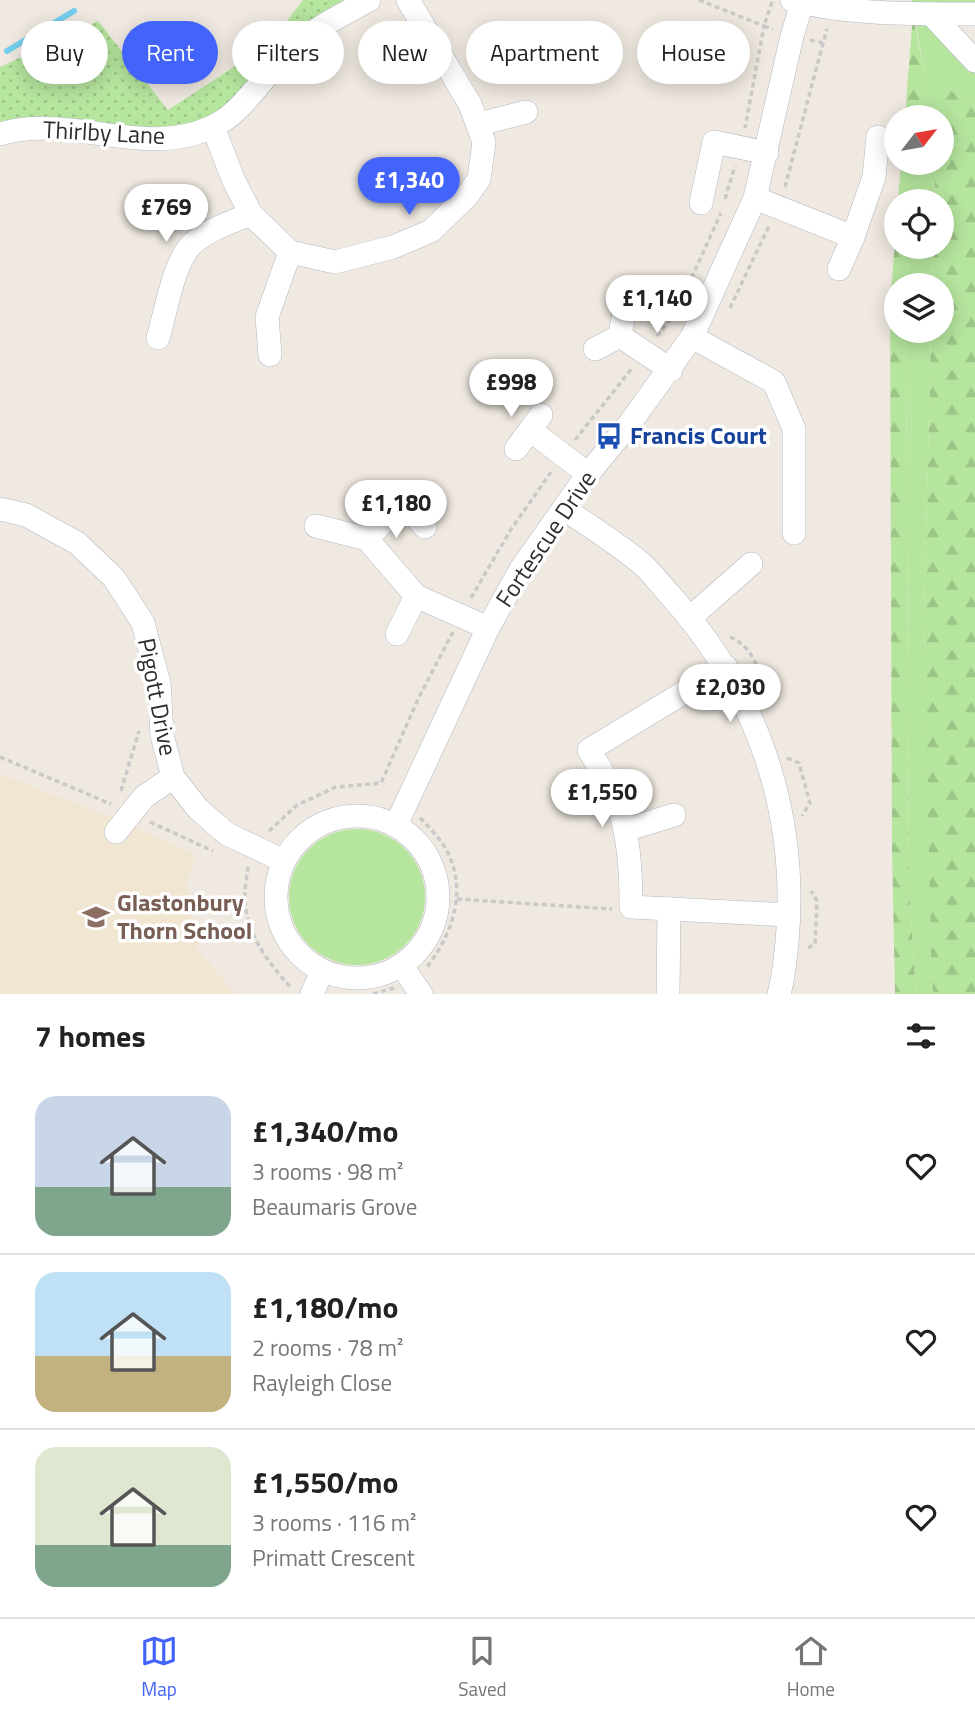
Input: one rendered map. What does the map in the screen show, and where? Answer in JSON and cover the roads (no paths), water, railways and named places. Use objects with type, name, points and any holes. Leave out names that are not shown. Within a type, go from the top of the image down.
[{"type":"street","name":"Thirlby Lane","points":[[0,134],[17,129],[70,128],[136,139],[173,138],[213,127],[236,110],[291,50],[316,29],[369,0]]},
{"type":"street","points":[[213,127],[234,181],[251,214],[290,252],[335,262],[393,247],[431,231],[467,196],[479,179],[484,142],[470,104],[408,0]]},
{"type":"street","points":[[797,1],[833,7],[930,14],[975,14]]},
{"type":"street","name":"Fortescue Drive","points":[[396,825],[488,628],[521,569],[587,474],[630,424],[692,337],[755,198],[792,36],[797,1]]},
{"type":"street","points":[[930,14],[975,61]]},
{"type":"street","points":[[479,124],[526,112]]},
{"type":"street","points":[[839,269],[874,177],[878,137]]},
{"type":"street","points":[[701,203],[714,142],[767,153]]},
{"type":"street","points":[[755,198],[853,237]]},
{"type":"street","points":[[158,338],[180,262],[191,244],[208,233],[251,214]]},
{"type":"street","points":[[270,355],[267,317],[290,252]]},
{"type":"street","points":[[620,336],[625,306]]},
{"type":"street","points":[[595,349],[620,336]]},
{"type":"street","points":[[620,336],[671,370]]},
{"type":"street","points":[[692,337],[774,382],[794,429],[794,533]]},
{"type":"street","points":[[516,449],[536,422],[564,454],[587,474]]},
{"type":"street","points":[[367,539],[402,502],[425,527]]},
{"type":"street","name":"Pigott Drive","points":[[0,509],[26,515],[76,542],[114,578],[143,623],[159,683],[162,735],[173,777],[198,809],[227,834],[284,861]]},
{"type":"street","points":[[564,509],[642,565],[691,618],[726,667],[756,730],[778,792],[788,852],[789,915],[779,994]]},
{"type":"street","points":[[316,526],[367,539],[416,596],[488,628]]},
{"type":"street","points":[[691,618],[751,564]]},
{"type":"street","points":[[397,634],[416,596]]},
{"type":"street","points":[[726,667],[589,750],[615,796],[625,830],[631,868],[631,907],[789,915]]},
{"type":"street","points":[[116,832],[144,797],[173,777]]},
{"type":"street","points":[[625,830],[674,815]]},
{"type":"street","points":[[345,816],[371,816],[396,825],[418,842],[433,866],[439,894],[436,922],[423,947],[402,966],[377,977],[348,979],[322,971],[300,956],[285,936],[277,911],[276,886],[284,861],[299,839],[320,824],[345,816]]},
{"type":"street","points":[[668,994],[669,909]]},
{"type":"street","points":[[402,966],[421,994]]},
{"type":"street","points":[[312,994],[322,971]]},
{"type":"waterway","points":[[7,51],[74,11]]},
{"type":"place","name":"Francis Court","points":[[609,436]]},
{"type":"place","name":"Glastonbury Thorn School","points":[[96,917]]}]
